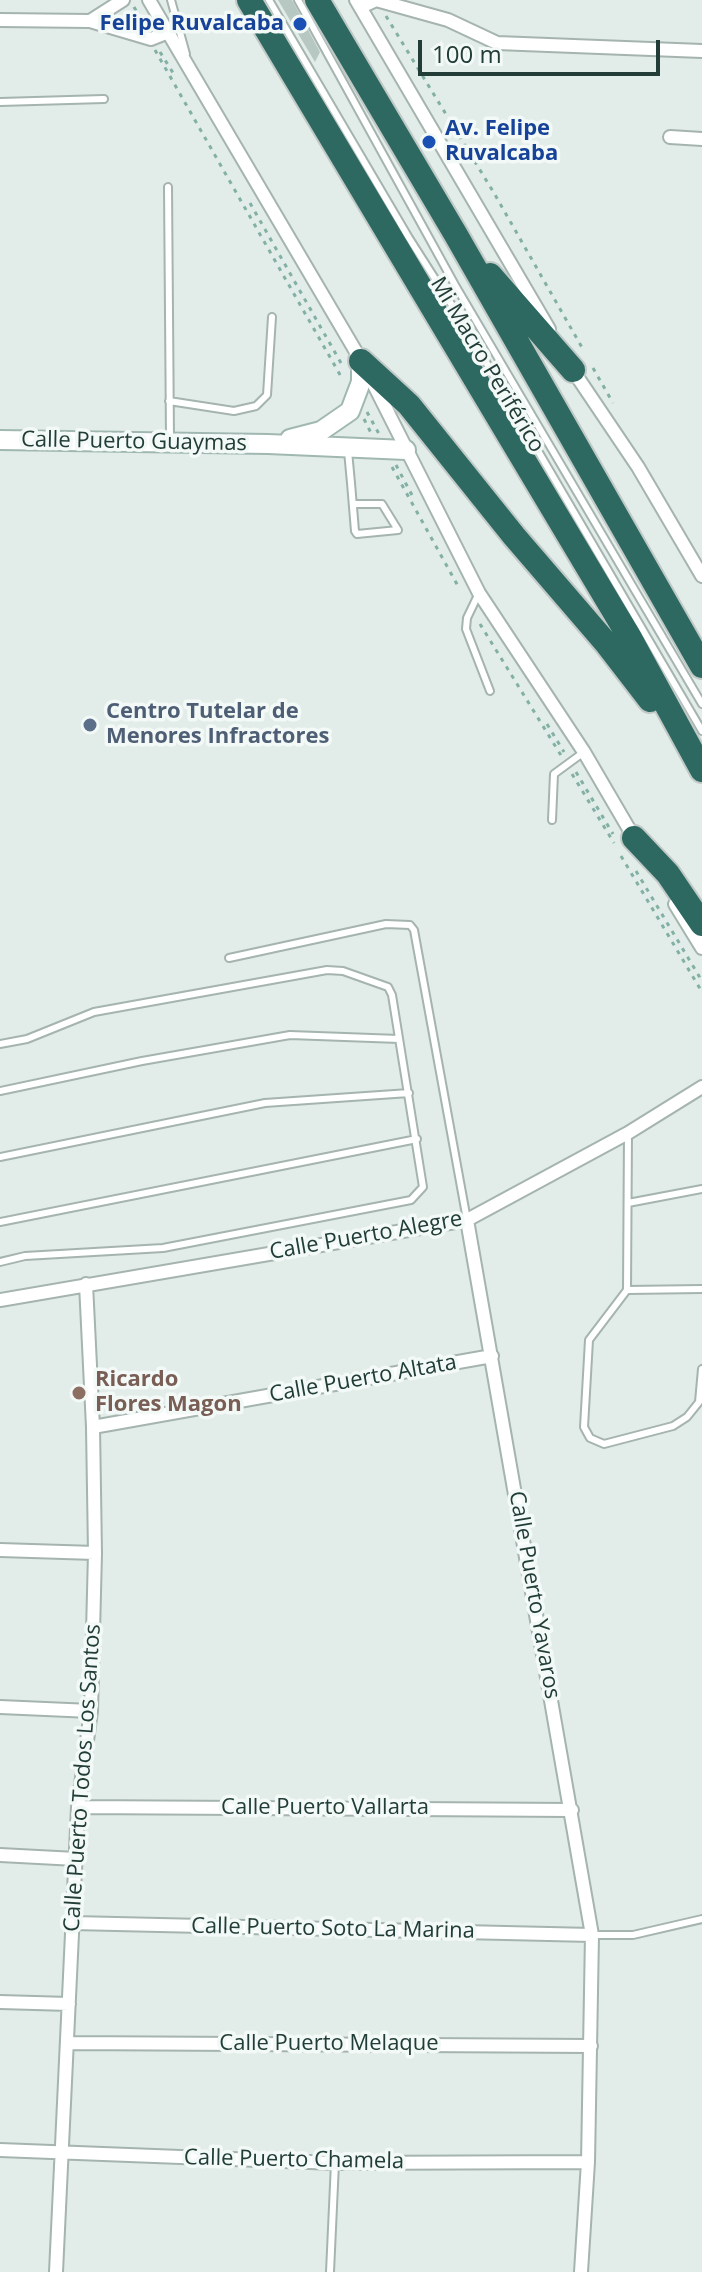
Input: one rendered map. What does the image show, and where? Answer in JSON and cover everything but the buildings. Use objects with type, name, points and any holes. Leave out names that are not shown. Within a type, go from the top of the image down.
[{"type":"highway","points":[[249,0],[630,638],[699,765]]},
{"type":"highway","points":[[317,0],[456,235],[702,666]]},
{"type":"highway","points":[[456,235],[573,370]]},
{"type":"highway","points":[[361,361],[409,405],[514,536],[606,643],[699,765]]},
{"type":"highway","points":[[623,846],[668,874],[702,924]]},
{"type":"street","points":[[90,21],[123,0]]},
{"type":"street","points":[[149,0],[361,361],[479,593],[584,752],[623,846],[702,948]]},
{"type":"street","points":[[702,51],[497,43],[448,20],[376,0],[360,2],[573,370],[638,467],[702,576]]},
{"type":"street","points":[[0,20],[90,21],[151,39],[166,33]]},
{"type":"street","points":[[670,137],[702,139]]},
{"type":"street","points":[[355,401],[361,382],[361,361]]},
{"type":"street","name":"Calle Puerto Guaymas","points":[[268,444],[321,431],[341,419],[355,401]]},
{"type":"street","name":"Calle Puerto Guaymas","points":[[0,440],[268,444],[406,450]]},
{"type":"street","name":"Calle Puerto Alegre","points":[[0,1300],[467,1220],[628,1133],[702,1087]]},
{"type":"street","name":"Calle Puerto Yavaros","points":[[467,1220],[592,1935],[588,2162],[581,2272]]},
{"type":"street","name":"Calle Puerto Todos Los Santos","points":[[56,2272],[78,1807],[91,1711],[95,1553],[86,1284]]},
{"type":"street","name":"Calle Puerto Altata","points":[[93,1427],[492,1356]]},
{"type":"street","points":[[0,1550],[95,1553]]},
{"type":"street","points":[[0,1707],[91,1711]]},
{"type":"street","name":"Calle Puerto Vallarta","points":[[78,1807],[572,1810]]},
{"type":"street","points":[[0,1855],[76,1859]]},
{"type":"street","name":"Calle Puerto Soto La Marina","points":[[73,1923],[592,1935]]},
{"type":"street","points":[[0,2002],[69,2004]]},
{"type":"street","name":"Calle Puerto Melaque","points":[[67,2043],[591,2046]]},
{"type":"street","name":"Calle Puerto Chamela","points":[[0,2150],[335,2163],[588,2162]]},
{"type":"lane","points":[[171,0],[193,77]]},
{"type":"lane","name":"Mi Macro Periférico","points":[[269,0],[409,238],[462,321],[702,731]]},
{"type":"lane","name":"Mi Macro Periférico","points":[[298,0],[455,285],[702,704]]},
{"type":"lane","points":[[0,102],[104,99]]},
{"type":"lane","points":[[168,187],[170,442]]},
{"type":"lane","points":[[169,401],[234,411],[256,406],[267,395],[272,317]]},
{"type":"lane","points":[[348,448],[353,504],[357,534],[398,530],[382,504],[353,504]]},
{"type":"lane","points":[[479,593],[466,629],[490,691]]},
{"type":"lane","points":[[552,820],[554,774],[584,752]]},
{"type":"lane","name":"Calle Puerto Yavaros","points":[[229,958],[386,924],[410,925],[414,930],[467,1220]]},
{"type":"lane","points":[[0,1044],[27,1039],[94,1012],[327,970],[343,971],[388,987],[392,995],[423,1187],[411,1200],[163,1248],[25,1256],[0,1262]]},
{"type":"lane","points":[[0,1091],[142,1061],[290,1035],[399,1039]]},
{"type":"lane","points":[[0,1157],[265,1103],[409,1093]]},
{"type":"lane","points":[[628,1133],[627,1290],[589,1340],[584,1427],[590,1438],[604,1444],[673,1426],[687,1417],[699,1402],[702,1369]]},
{"type":"lane","points":[[0,1222],[417,1139]]},
{"type":"lane","points":[[628,1203],[702,1189]]},
{"type":"lane","points":[[627,1290],[702,1289]]},
{"type":"lane","points":[[592,1935],[633,1935],[702,1919]]},
{"type":"lane","points":[[330,2272],[335,2163]]},
{"type":"path","points":[[123,0],[187,103],[471,609],[566,764],[623,846],[702,992]]},
{"type":"path","points":[[376,0],[494,193],[619,413]]},
{"type":"place","name":"Felipe Ruvalcaba","points":[[300,24]]},
{"type":"place","name":"Av. Felipe Ruvalcaba","points":[[429,142]]},
{"type":"place","name":"Centro Tutelar de Menores Infractores","points":[[90,725]]},
{"type":"place","name":"Ricardo Flores Magon","points":[[79,1393]]}]
